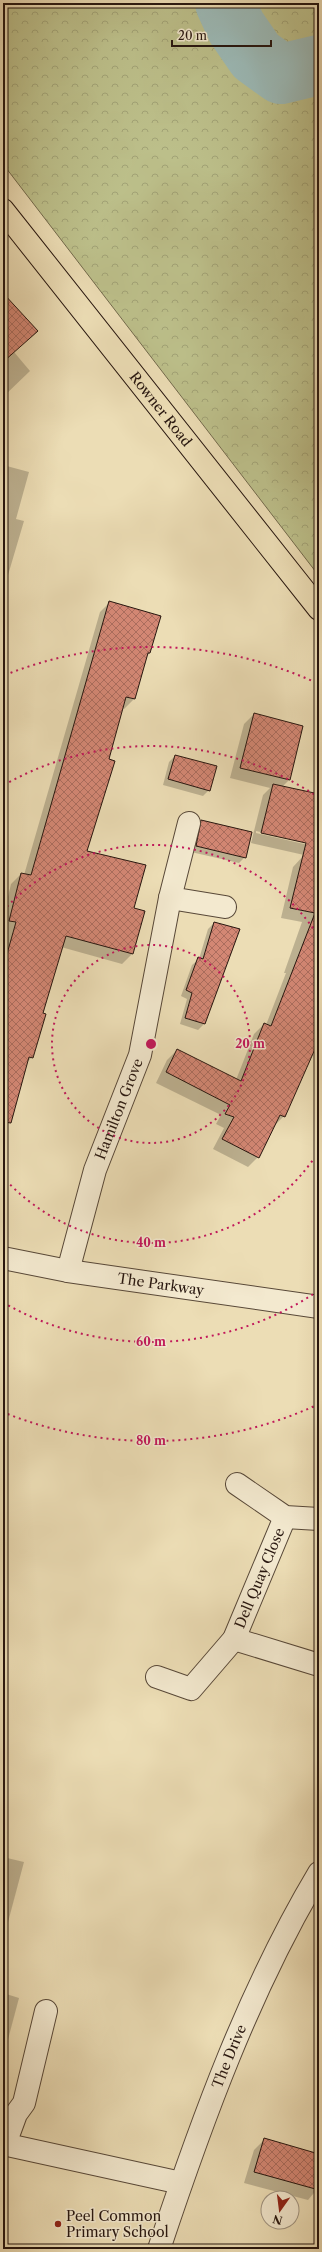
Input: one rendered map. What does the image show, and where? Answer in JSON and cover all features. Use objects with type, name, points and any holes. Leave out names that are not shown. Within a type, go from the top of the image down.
[{"type":"main road","name":"Rowner Road","points":[[3,210],[319,608]]},
{"type":"street","name":"Hamilton Grove","points":[[68,1271],[95,1170],[140,1054],[170,898],[189,823]]},
{"type":"street","points":[[170,898],[225,907]]},
{"type":"street","name":"The Parkway","points":[[3,1258],[68,1271],[319,1307]]},
{"type":"street","points":[[237,1484],[285,1517],[319,1519]]},
{"type":"street","name":"Dell Quay Close","points":[[157,1677],[191,1689],[234,1639],[285,1517]]},
{"type":"street","name":"Dell Quay Close","points":[[234,1639],[319,1665]]},
{"type":"street","name":"The Drive","points":[[159,2249],[181,2183],[241,2027],[305,1897],[319,1873]]},
{"type":"street","points":[[46,2011],[24,2103],[16,2114],[4,2144],[181,2183]]},
{"type":"green space","points":[[3,3],[319,3],[319,576],[3,164]]},
{"type":"building","points":[[3,293],[38,331],[3,362]]},
{"type":"building","points":[[109,601],[161,616],[150,653],[148,653],[135,699],[126,697],[109,759],[115,761],[87,851],[146,865],[134,908],[145,911],[133,954],[66,936],[43,1013],[46,1014],[33,1058],[29,1057],[11,1123],[3,1122],[3,968],[16,922],[9,921],[21,873],[31,875]]},
{"type":"building","points":[[254,713],[303,726],[290,780],[240,768]]},
{"type":"building","points":[[175,755],[217,766],[210,791],[168,779]]},
{"type":"building","points":[[273,784],[319,794],[319,1040],[285,1117],[280,1115],[259,1158],[222,1139],[234,1117],[225,1114],[230,1105],[166,1072],[177,1049],[241,1081],[264,1023],[271,1026],[315,913],[290,908],[306,843],[261,833]]},
{"type":"building","points":[[201,820],[252,832],[246,858],[196,846]]},
{"type":"building","points":[[214,922],[240,929],[205,1024],[185,1018],[192,993],[186,990],[198,957],[203,959]]},
{"type":"building","points":[[264,2138],[319,2154],[319,2190],[254,2172]]},
{"type":"waterway","points":[[225,3],[236,27],[256,56],[281,74],[319,65]]},
{"type":"place","name":"Peel Common Primary School","points":[[58,2224]]}]
